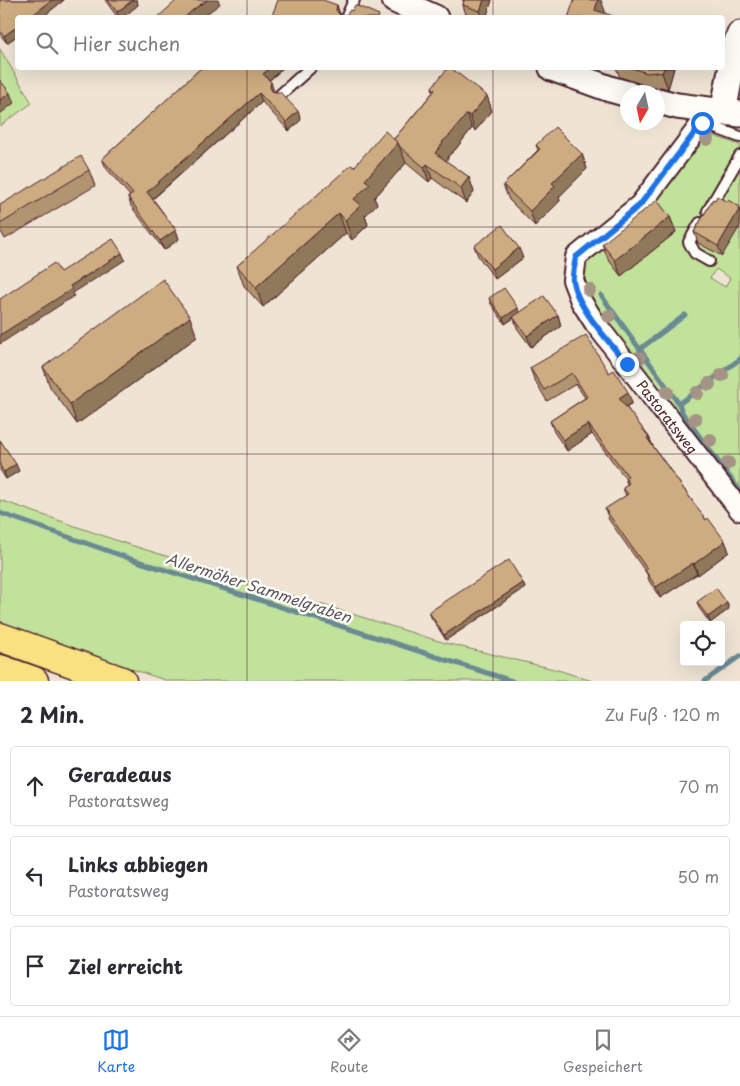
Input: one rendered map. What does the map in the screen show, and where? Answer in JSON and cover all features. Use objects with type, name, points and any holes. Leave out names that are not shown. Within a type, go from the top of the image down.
[{"type":"highway","points":[[0,637],[122,681]]},
{"type":"highway","points":[[0,669],[34,681]]},
{"type":"street","points":[[395,0],[428,15]]},
{"type":"street","points":[[665,104],[717,115],[740,34]]},
{"type":"street","points":[[558,70],[620,92]]},
{"type":"street","name":"Pastoratsweg","points":[[717,115],[640,205],[576,257],[573,280],[581,301],[595,323],[740,510]]},
{"type":"lane","points":[[347,15],[354,0]]},
{"type":"lane","points":[[280,95],[308,70]]},
{"type":"lane","points":[[717,115],[740,137]]},
{"type":"lane","points":[[709,262],[695,253],[689,242],[740,156]]},
{"type":"green space","points":[[0,49],[32,103],[0,126]]},
{"type":"green space","points":[[705,133],[740,145],[740,504],[583,291],[579,274],[584,260]],"holes":[[[716,269],[730,278],[725,287],[710,278]]]},
{"type":"green space","points":[[0,500],[121,542],[445,643],[558,670],[592,681],[168,681],[0,624]]},
{"type":"building","points":[[0,0],[52,0],[33,15],[15,15],[15,28],[4,36],[0,31]]},
{"type":"building","points":[[108,0],[133,0],[117,12]]},
{"type":"building","points":[[177,0],[207,0],[187,15],[160,15]]},
{"type":"building","points":[[278,0],[323,0],[337,5],[336,10],[340,15],[272,15]]},
{"type":"building","points":[[464,0],[484,0],[480,11],[463,5]]},
{"type":"building","points":[[574,0],[598,0],[595,10],[610,15],[569,15]]},
{"type":"building","points":[[355,5],[379,15],[346,15],[350,10],[352,11]]},
{"type":"building","points":[[199,70],[268,70],[263,74],[271,82],[270,87],[272,91],[280,92],[298,111],[286,122],[259,93],[147,192],[176,230],[160,241],[128,197],[133,194],[102,159]]},
{"type":"building","points":[[446,70],[454,70],[487,96],[470,116],[467,114],[442,142],[435,153],[469,177],[461,188],[427,164],[424,167],[400,147],[394,139],[435,90],[432,87]]},
{"type":"building","points":[[638,70],[663,70],[662,73],[647,73]]},
{"type":"building","points":[[0,80],[10,93],[0,100]]},
{"type":"building","points":[[555,127],[582,154],[552,183],[555,186],[530,211],[503,185],[540,149],[536,145]]},
{"type":"building","points":[[385,131],[398,143],[365,180],[370,184],[354,199],[361,205],[345,220],[339,213],[256,287],[237,266],[351,165],[354,167]]},
{"type":"building","points":[[81,156],[89,170],[0,224],[0,205]]},
{"type":"building","points":[[717,196],[740,207],[718,246],[694,232],[713,199],[715,200]]},
{"type":"building","points":[[657,200],[670,217],[615,260],[602,244]]},
{"type":"building","points":[[502,225],[519,248],[492,269],[474,246]]},
{"type":"building","points":[[113,239],[122,253],[70,286],[72,289],[0,335],[0,299],[54,263],[60,272]]},
{"type":"building","points":[[163,279],[190,317],[70,404],[43,367]]},
{"type":"building","points":[[504,288],[518,308],[503,318],[489,298]]},
{"type":"building","points":[[544,296],[558,315],[527,336],[513,317]]},
{"type":"building","points":[[586,335],[609,373],[614,370],[628,392],[619,398],[649,437],[647,438],[706,520],[708,518],[725,541],[694,564],[656,587],[645,570],[647,569],[605,509],[628,494],[623,488],[629,483],[625,478],[628,476],[588,424],[563,440],[550,421],[587,397],[572,373],[544,390],[530,368]]},
{"type":"building","points":[[0,440],[16,464],[4,472],[0,466]]},
{"type":"building","points":[[509,560],[523,583],[444,635],[429,612]]},
{"type":"building","points":[[716,588],[727,603],[708,617],[697,602]]},
{"type":"waterway","points":[[601,295],[679,404],[683,414],[740,491]]},
{"type":"waterway","points":[[640,349],[685,315]]},
{"type":"waterway","points":[[679,404],[740,359]]},
{"type":"waterway","name":"Allermöher Sammelgraben","points":[[0,513],[134,560],[512,681]]},
{"type":"waterway","points":[[705,681],[740,656]]},
{"type":"route","points":[[627,364],[595,323],[581,301],[573,280],[576,257],[640,205],[702,123]]}]
